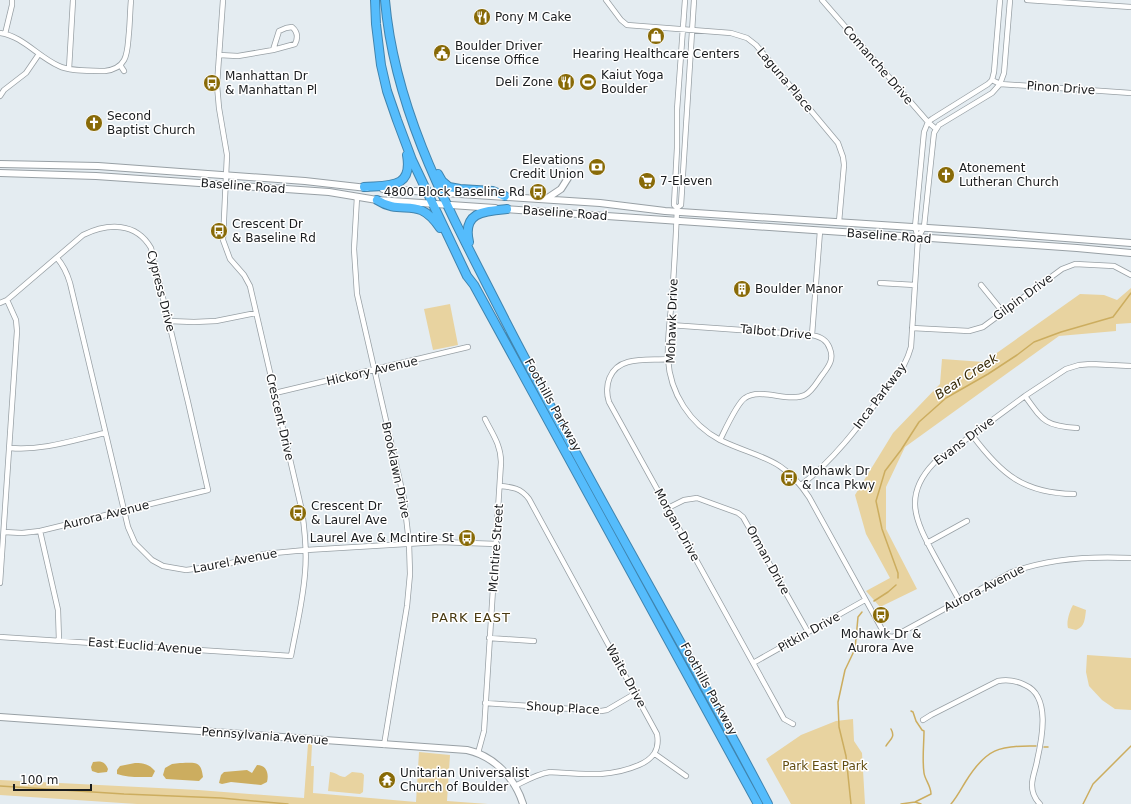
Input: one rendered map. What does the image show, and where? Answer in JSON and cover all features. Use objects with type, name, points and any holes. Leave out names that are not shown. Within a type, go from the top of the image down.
[{"type":"highway","name":"Foothills Parkway","points":[[375,0],[376,24],[387,91],[405,144],[418,174],[434,203],[467,276],[474,285],[758,804]]},
{"type":"highway","name":"Foothills Parkway","points":[[385,0],[394,66],[402,96],[441,192],[538,384],[768,804]]},
{"type":"highway","points":[[415,130],[424,143],[444,184],[455,188],[493,191],[505,196]]},
{"type":"highway","points":[[364,187],[394,185],[403,180],[407,174],[408,167],[405,144]]},
{"type":"highway","points":[[377,200],[385,205],[419,208],[430,214],[441,229],[467,276]]},
{"type":"highway","points":[[474,258],[467,234],[469,222],[476,215],[483,212],[507,209]]},
{"type":"main road","name":"Baseline Road","points":[[0,164],[98,166],[305,181],[428,192],[505,196],[1131,243]]},
{"type":"main road","name":"Baseline Road","points":[[0,173],[96,176],[329,192],[377,200],[1077,248],[1131,253]]},
{"type":"main road","points":[[545,200],[561,189],[568,178]]},
{"type":"main road","name":"Pennsylvania Avenue","points":[[0,717],[467,750],[478,752],[498,765],[515,786],[523,804]]},
{"type":"street","points":[[12,0],[12,5],[3,34],[18,39],[54,64],[61,67],[69,69],[105,71],[111,70],[120,65],[125,59],[127,53],[131,0]]},
{"type":"street","points":[[69,69],[73,0]]},
{"type":"street","name":"Crescent Drive","points":[[223,0],[217,84],[217,99],[226,147],[226,185],[223,240],[230,259],[248,282],[302,512],[306,550],[304,591],[291,656]]},
{"type":"street","name":"Laguna Place","points":[[606,0],[621,20],[627,25],[735,34],[747,38],[756,45],[838,143],[844,165],[839,222]]},
{"type":"street","points":[[685,0],[677,110],[677,148],[674,202],[677,210],[681,205],[694,0]]},
{"type":"street","name":"Comanche Drive","points":[[822,0],[928,122],[936,129]]},
{"type":"street","points":[[928,122],[983,88],[992,80],[1000,0]]},
{"type":"street","points":[[936,129],[944,122],[992,93],[1000,84],[1004,73],[1010,0]]},
{"type":"street","points":[[1027,0],[1131,7]]},
{"type":"street","points":[[219,55],[238,56],[273,50],[295,44],[298,36],[294,29],[286,28],[279,32],[273,50]]},
{"type":"street","points":[[0,96],[4,90],[26,73],[39,54]]},
{"type":"street","points":[[120,65],[124,71]]},
{"type":"street","name":"Pinon Drive","points":[[992,80],[1000,84],[1131,93]]},
{"type":"street","name":"Inca Parkway","points":[[801,485],[838,451],[903,367],[908,356],[911,347],[918,238],[915,227],[923,138],[925,127],[928,122]]},
{"type":"street","name":"Inca Parkway","points":[[918,238],[924,228],[934,132],[936,129]]},
{"type":"street","name":"Brooklawn Drive","points":[[357,197],[354,249],[357,294],[404,499],[409,543],[410,574],[407,606],[384,745]]},
{"type":"street","name":"Mohawk Drive","points":[[677,210],[668,359],[672,384],[691,417],[704,429],[720,440],[772,460],[782,467],[801,485],[865,600]]},
{"type":"street","name":"Cypress Drive","points":[[0,303],[7,300],[83,235],[92,231],[104,227],[127,228],[136,231],[147,240],[151,248],[208,490]]},
{"type":"street","points":[[812,334],[820,231]]},
{"type":"street","name":"Laurel Avenue","points":[[57,258],[67,273],[70,283],[130,533],[135,543],[152,560],[163,566],[175,569],[200,569],[224,565],[264,554],[306,550],[439,542],[497,544]]},
{"type":"street","name":"Gilpin Drive","points":[[912,328],[969,331],[983,327],[1066,266],[1075,264],[1114,266],[1131,275]]},
{"type":"street","points":[[880,284],[915,285]]},
{"type":"street","points":[[981,284],[1003,312]]},
{"type":"street","points":[[0,583],[17,331],[16,320],[7,300]]},
{"type":"street","points":[[168,321],[216,321],[256,313]]},
{"type":"street","name":"Talbot Drive","points":[[670,325],[812,334],[825,340],[828,345],[831,352],[831,358],[827,369],[810,391],[801,396],[745,395],[720,440]]},
{"type":"street","name":"Hickory Avenue","points":[[275,393],[468,347]]},
{"type":"street","name":"Morgan Drive","points":[[668,359],[629,362],[622,364],[611,375],[607,389],[610,402],[784,719],[793,724]]},
{"type":"street","name":"Evans Drive","points":[[959,600],[920,530],[916,517],[916,497],[918,487],[928,470],[934,463],[972,435],[1055,375],[1066,369],[1079,365],[1091,364],[1131,366]]},
{"type":"street","points":[[1026,396],[1039,416],[1045,421],[1059,427],[1077,428]]},
{"type":"street","name":"McIntire Street","points":[[478,752],[484,732],[489,638],[497,544],[501,453],[500,446],[485,419]]},
{"type":"street","points":[[10,448],[40,448],[105,433]]},
{"type":"street","points":[[972,435],[988,457],[1019,482],[1049,492],[1074,494]]},
{"type":"street","name":"Waite Drive","points":[[500,486],[521,490],[529,499],[657,734],[658,746],[655,754]]},
{"type":"street","name":"Aurora Avenue","points":[[4,532],[40,530],[208,490]]},
{"type":"street","name":"Orman Drive","points":[[668,508],[684,500],[697,498],[738,513],[743,517],[808,632]]},
{"type":"street","points":[[927,543],[967,521]]},
{"type":"street","points":[[40,530],[58,610],[59,641]]},
{"type":"street","name":"Aurora Avenue","points":[[865,600],[884,633],[889,637],[893,637],[1012,572],[1033,564],[1089,557],[1131,558]]},
{"type":"street","name":"Pitkin Drive","points":[[753,663],[865,600]]},
{"type":"street","name":"East Euclid Avenue","points":[[0,638],[291,656]]},
{"type":"street","points":[[489,638],[534,641]]},
{"type":"street","points":[[923,720],[998,681],[1008,680],[1028,686],[1034,691],[1042,710],[1041,741],[1032,785],[1035,797],[1040,804]]},
{"type":"street","name":"Shoup Place","points":[[485,703],[601,711],[607,710],[636,693]]},
{"type":"street","points":[[515,786],[542,773],[616,773],[645,762],[655,754],[686,776]]},
{"type":"green space","points":[[1131,288],[1131,323],[1116,324],[1116,331],[1059,336],[905,447],[886,487],[886,529],[917,589],[880,607],[866,591],[890,578],[866,534],[855,495],[893,433],[940,384],[942,359],[984,362],[1080,294],[1104,295],[1117,300]]},
{"type":"green space","points":[[450,304],[458,345],[433,350],[424,309]]},
{"type":"green space","points":[[1073,605],[1086,610],[1083,624],[1076,630],[1068,628],[1069,616]]},
{"type":"green space","points":[[1087,655],[1131,658],[1131,710],[1115,709],[1102,700],[1089,686],[1086,672]]},
{"type":"green space","name":"Park East Park","points":[[853,719],[854,741],[862,753],[865,804],[791,804],[766,759],[801,735],[836,721]]},
{"type":"green space","points":[[308,744],[312,744],[311,766],[314,766],[313,793],[416,802],[419,752],[450,755],[447,801],[488,804],[137,804],[0,795],[0,780],[198,790],[304,798]]},
{"type":"green space","points":[[330,772],[345,777],[352,772],[362,773],[364,775],[363,792],[360,794],[328,791]]},
{"type":"shaded area","points":[[93,762],[104,763],[108,769],[107,772],[98,773],[92,771],[91,767]]},
{"type":"shaded area","points":[[135,763],[148,765],[151,767],[155,771],[152,777],[130,777],[117,774],[117,770],[120,766]]},
{"type":"shaded area","points":[[193,763],[199,765],[203,777],[199,781],[166,779],[163,775],[165,768],[172,764]]},
{"type":"shaded area","points":[[257,765],[265,768],[268,776],[267,782],[261,785],[231,782],[222,784],[219,783],[221,775],[224,772],[247,770],[252,773]]},
{"type":"waterway","name":"Bear Creek","points":[[898,578],[898,573],[882,529],[876,501],[885,471],[919,422],[946,398],[988,374],[1034,342],[1061,332],[1113,317],[1131,293]]},
{"type":"waterway","name":"Bear Creek","points":[[874,601],[896,585]]},
{"type":"waterway","name":"Bear Creek","points":[[851,804],[846,756],[839,727],[838,702],[845,670],[855,649],[858,617],[862,612]]},
{"type":"waterway","points":[[901,804],[915,802],[931,794],[924,773],[924,731],[916,721],[913,712],[911,711]]},
{"type":"waterway","points":[[886,746],[892,739],[893,735],[891,729]]},
{"type":"waterway","points":[[951,804],[973,770],[987,756],[1003,748],[1036,746]]},
{"type":"waterway","points":[[1083,804],[1093,784],[1131,746]]},
{"type":"waterway","points":[[0,786],[124,794],[221,798],[288,804]]},
{"type":"waterway","points":[[915,802],[921,804]]},
{"type":"place","name":"Pony M Cake","points":[[482,17]]},
{"type":"place","name":"Hearing Healthcare Centers","points":[[656,36]]},
{"type":"place","name":"Boulder Driver License Office","points":[[442,53]]},
{"type":"place","name":"Deli Zone","points":[[566,82]]},
{"type":"place","name":"Kaiut Yoga Boulder","points":[[588,82]]},
{"type":"place","name":"Manhattan Dr & Manhattan Pl","points":[[212,83]]},
{"type":"place","name":"Second Baptist Church","points":[[94,123]]},
{"type":"place","name":"Elevations Credit Union","points":[[597,167]]},
{"type":"place","name":"Atonement Lutheran Church","points":[[946,175]]},
{"type":"place","name":"7-Eleven","points":[[647,181]]},
{"type":"place","name":"4800 Block Baseline Rd","points":[[538,192]]},
{"type":"place","name":"Crescent Dr & Baseline Rd","points":[[219,231]]},
{"type":"place","name":"Boulder Manor","points":[[742,289]]},
{"type":"place","name":"Mohawk Dr & Inca Pkwy","points":[[789,478]]},
{"type":"place","name":"Crescent Dr & Laurel Ave","points":[[298,513]]},
{"type":"place","name":"Laurel Ave & McIntire St","points":[[467,538]]},
{"type":"place","name":"Mohawk Dr & Aurora Ave","points":[[881,615]]},
{"type":"place","name":"Unitarian Universalist Church of Boulder","points":[[387,780]]},
{"type":"district","name":"PARK EAST","points":[[471,617]]}]
